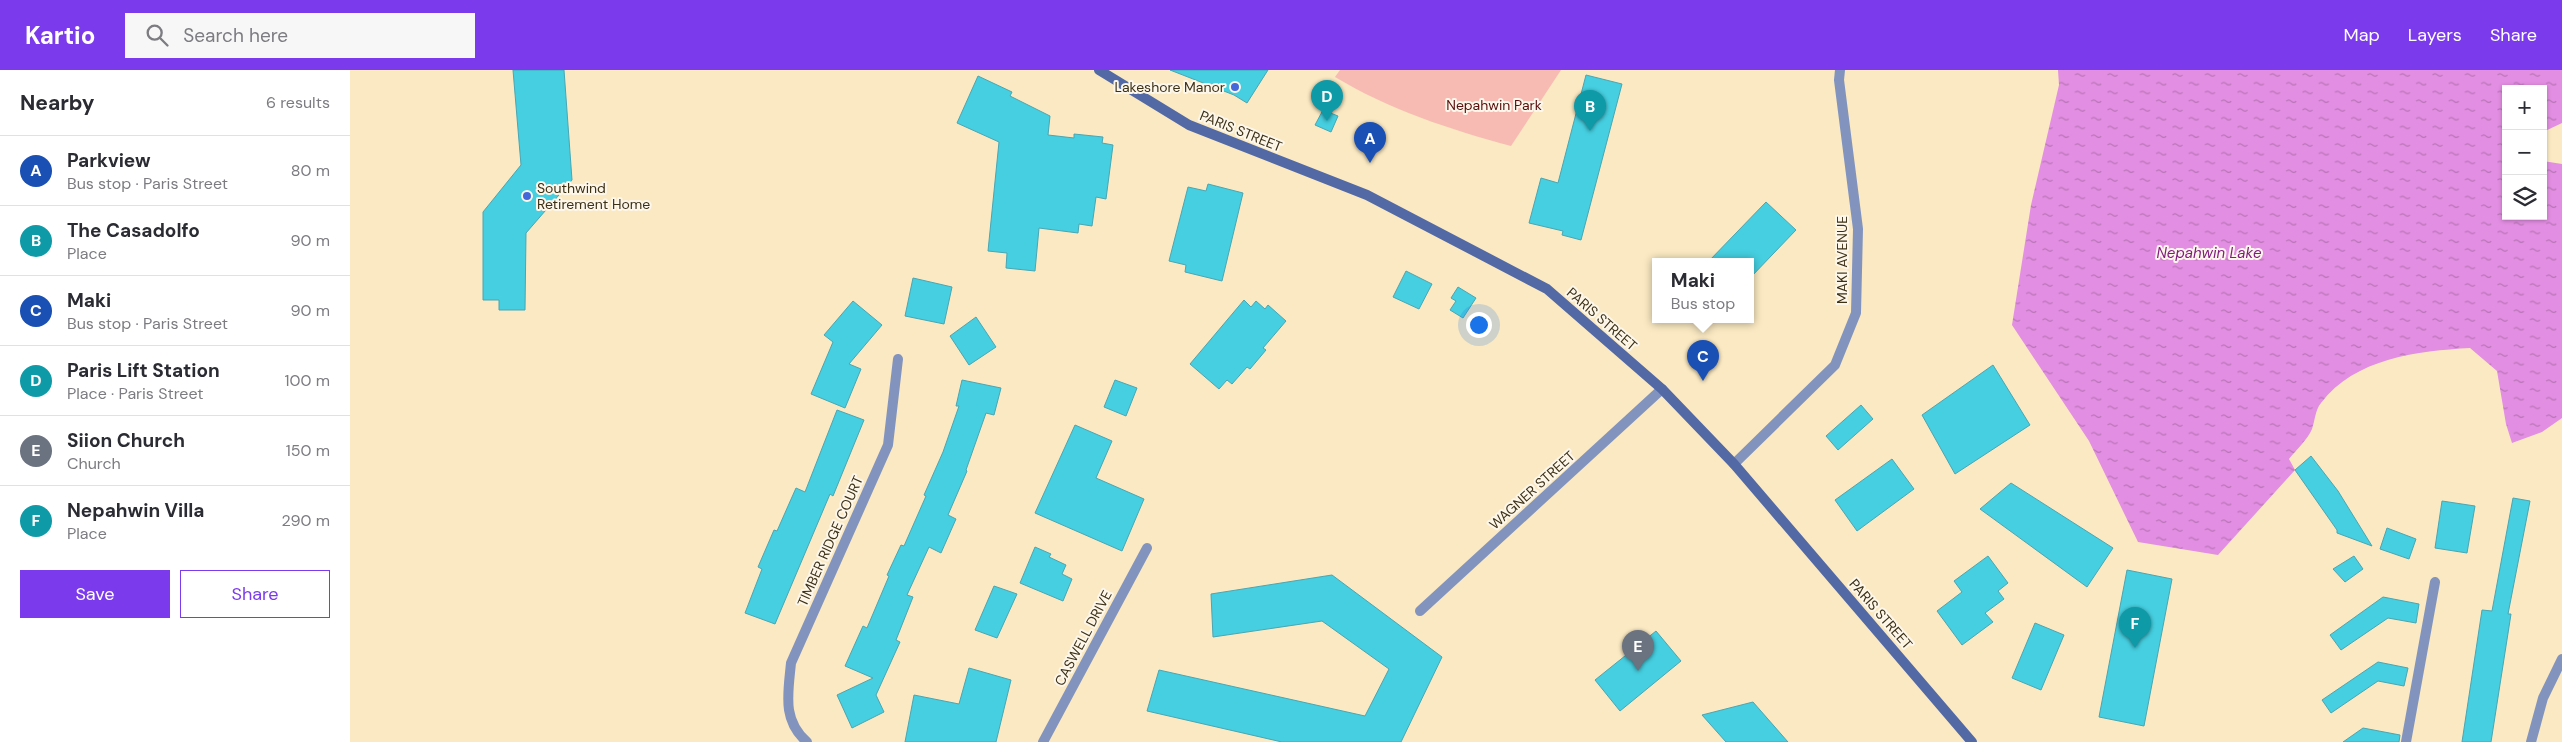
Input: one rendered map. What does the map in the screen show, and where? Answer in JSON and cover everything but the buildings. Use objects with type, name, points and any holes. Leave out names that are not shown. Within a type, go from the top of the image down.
[{"type":"main road","name":"PARIS STREET","points":[[1099,70],[1189,125],[1367,195],[1547,289],[1662,389],[1734,464],[1972,742]]},
{"type":"street","name":"MAKI AVENUE","points":[[1734,464],[1835,365],[1856,313],[1858,228],[1839,80],[1840,70]]},
{"type":"street","name":"TIMBER RIDGE COURT","points":[[808,742],[796,732],[787,703],[791,663],[888,445],[898,359]]},
{"type":"street","name":"WAGNER STREET","points":[[1420,611],[1662,389]]},
{"type":"street","name":"CASWELL DRIVE","points":[[1043,742],[1147,548]]},
{"type":"street","points":[[2406,742],[2435,582]]},
{"type":"street","points":[[2531,742],[2542,698],[2562,659]]},
{"type":"green space","name":"Nepahwin Park","points":[[1340,70],[1561,70],[1511,146],[1443,126],[1398,109],[1335,77]]},
{"type":"water","name":"Nepahwin Lake","points":[[2058,70],[2562,70],[2562,123],[2547,130],[2547,85],[2502,85],[2502,220],[2547,220],[2547,162],[2562,164],[2562,418],[2542,432],[2512,443],[2506,424],[2497,371],[2470,348],[2409,355],[2389,360],[2351,376],[2335,388],[2321,403],[2317,409],[2310,433],[2289,459],[2295,470],[2218,555],[2138,542],[2089,441],[2012,325],[2031,205],[2059,85]]},
{"type":"place","name":"Lakeshore Manor","points":[[1235,87]]},
{"type":"place","name":"Paris Lift Station","points":[[1327,121]]},
{"type":"place","name":"The Casadolfo","points":[[1590,131]]},
{"type":"place","name":"Parkview","points":[[1370,163]]},
{"type":"place","name":"Southwind Retirement Home","points":[[527,196]]},
{"type":"place","name":"Maki","points":[[1703,381]]},
{"type":"place","name":"Nepahwin Villa","points":[[2135,648]]},
{"type":"place","name":"Siion Church","points":[[1638,671]]}]
